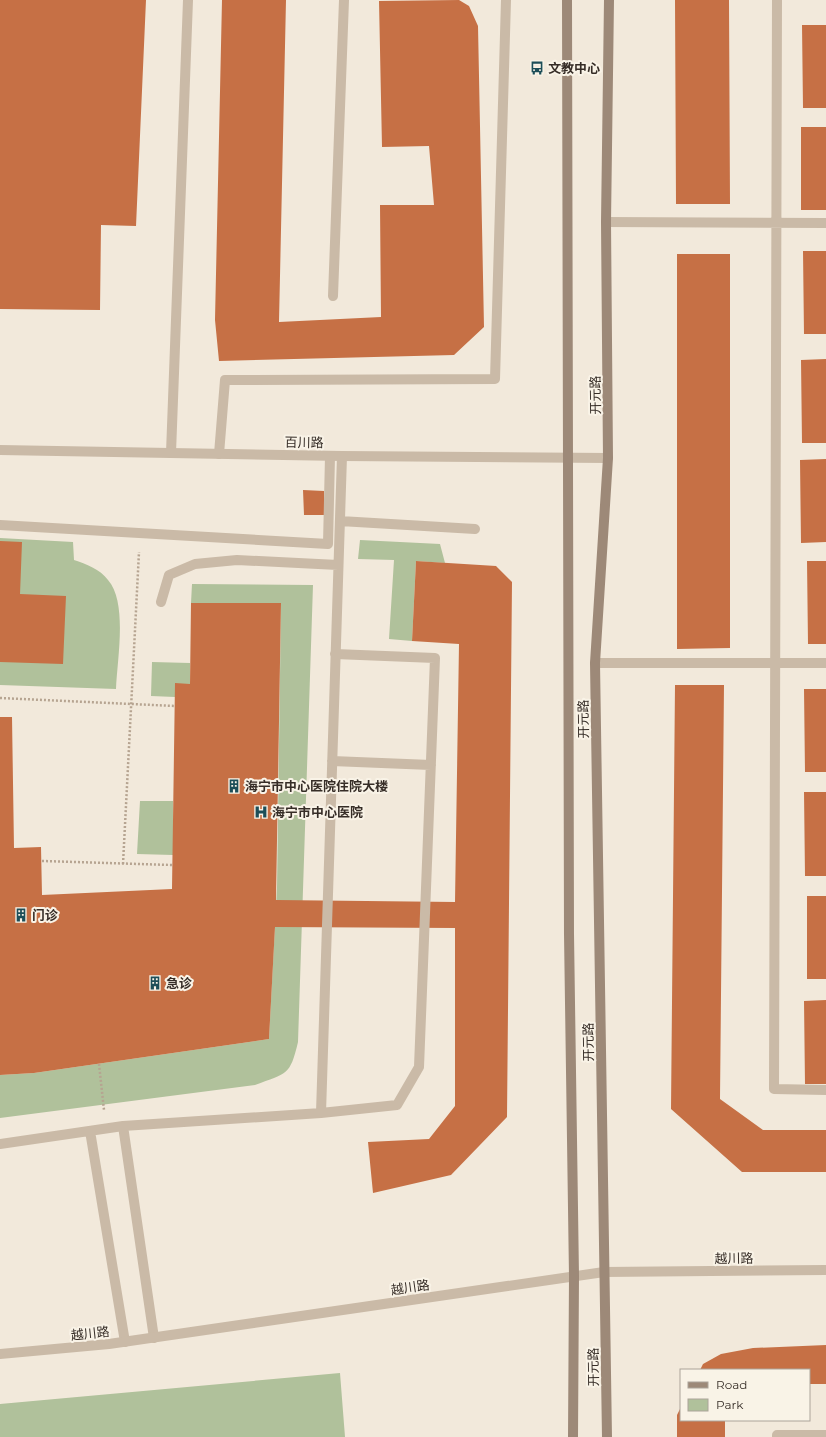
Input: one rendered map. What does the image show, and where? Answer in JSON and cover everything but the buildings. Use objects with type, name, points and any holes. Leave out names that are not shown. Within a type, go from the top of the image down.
[{"type":"main road","name":"开元路","points":[[567,0],[569,934],[574,1276],[573,1437]]},
{"type":"main road","name":"开元路","points":[[608,1437],[604,1272],[595,663],[608,458],[606,222],[609,0]]},
{"type":"street","points":[[171,453],[188,0]]},
{"type":"street","points":[[333,296],[344,0]]},
{"type":"street","points":[[219,454],[225,380],[495,379],[506,0]]},
{"type":"street","points":[[777,0],[774,1089],[826,1090]]},
{"type":"street","points":[[606,222],[826,223]]},
{"type":"street","name":"百川路","points":[[0,450],[330,456],[608,458]]},
{"type":"street","points":[[0,525],[328,544],[330,456]]},
{"type":"street","points":[[321,1113],[342,456]]},
{"type":"street","points":[[340,521],[475,529]]},
{"type":"street","points":[[161,602],[169,575],[195,564],[237,560],[338,564]]},
{"type":"street","points":[[0,1144],[124,1126],[321,1113],[397,1105],[420,1067],[435,658],[335,654]]},
{"type":"street","points":[[595,663],[826,663]]},
{"type":"street","points":[[332,761],[431,765]]},
{"type":"street","points":[[124,1126],[154,1338]]},
{"type":"street","points":[[90,1131],[125,1342]]},
{"type":"street","name":"越川路","points":[[0,1354],[125,1342],[604,1272],[826,1270]]},
{"type":"street","points":[[777,1437],[777,1435],[826,1434]]},
{"type":"path","points":[[123,864],[140,534]]},
{"type":"path","points":[[0,698],[175,706]]},
{"type":"path","points":[[42,861],[172,865]]},
{"type":"path","points":[[99,1064],[106,1129]]},
{"type":"green space","points":[[0,538],[73,542],[74,560],[88,565],[105,576],[114,590],[120,617],[116,689],[0,685]]},
{"type":"green space","points":[[360,540],[440,544],[445,563],[416,561],[412,641],[389,639],[394,560],[358,559]]},
{"type":"green space","points":[[192,584],[313,585],[298,1042],[295,1053],[286,1072],[255,1085],[0,1118],[0,1075],[34,1073],[269,1039],[277,888],[281,604],[191,603]]},
{"type":"green space","points":[[152,662],[190,663],[190,684],[175,684],[175,697],[151,696]]},
{"type":"green space","points":[[140,801],[173,801],[173,855],[137,854]]},
{"type":"green space","points":[[340,1373],[345,1437],[0,1437],[0,1404]]},
{"type":"place","name":"文教中心","points":[[537,68]]},
{"type":"place","name":"海宁市中心医院住院大楼","points":[[234,786]]},
{"type":"place","name":"海宁市中心医院","points":[[261,812]]},
{"type":"place","name":"门诊","points":[[21,915]]},
{"type":"place","name":"急诊","points":[[155,983]]}]
